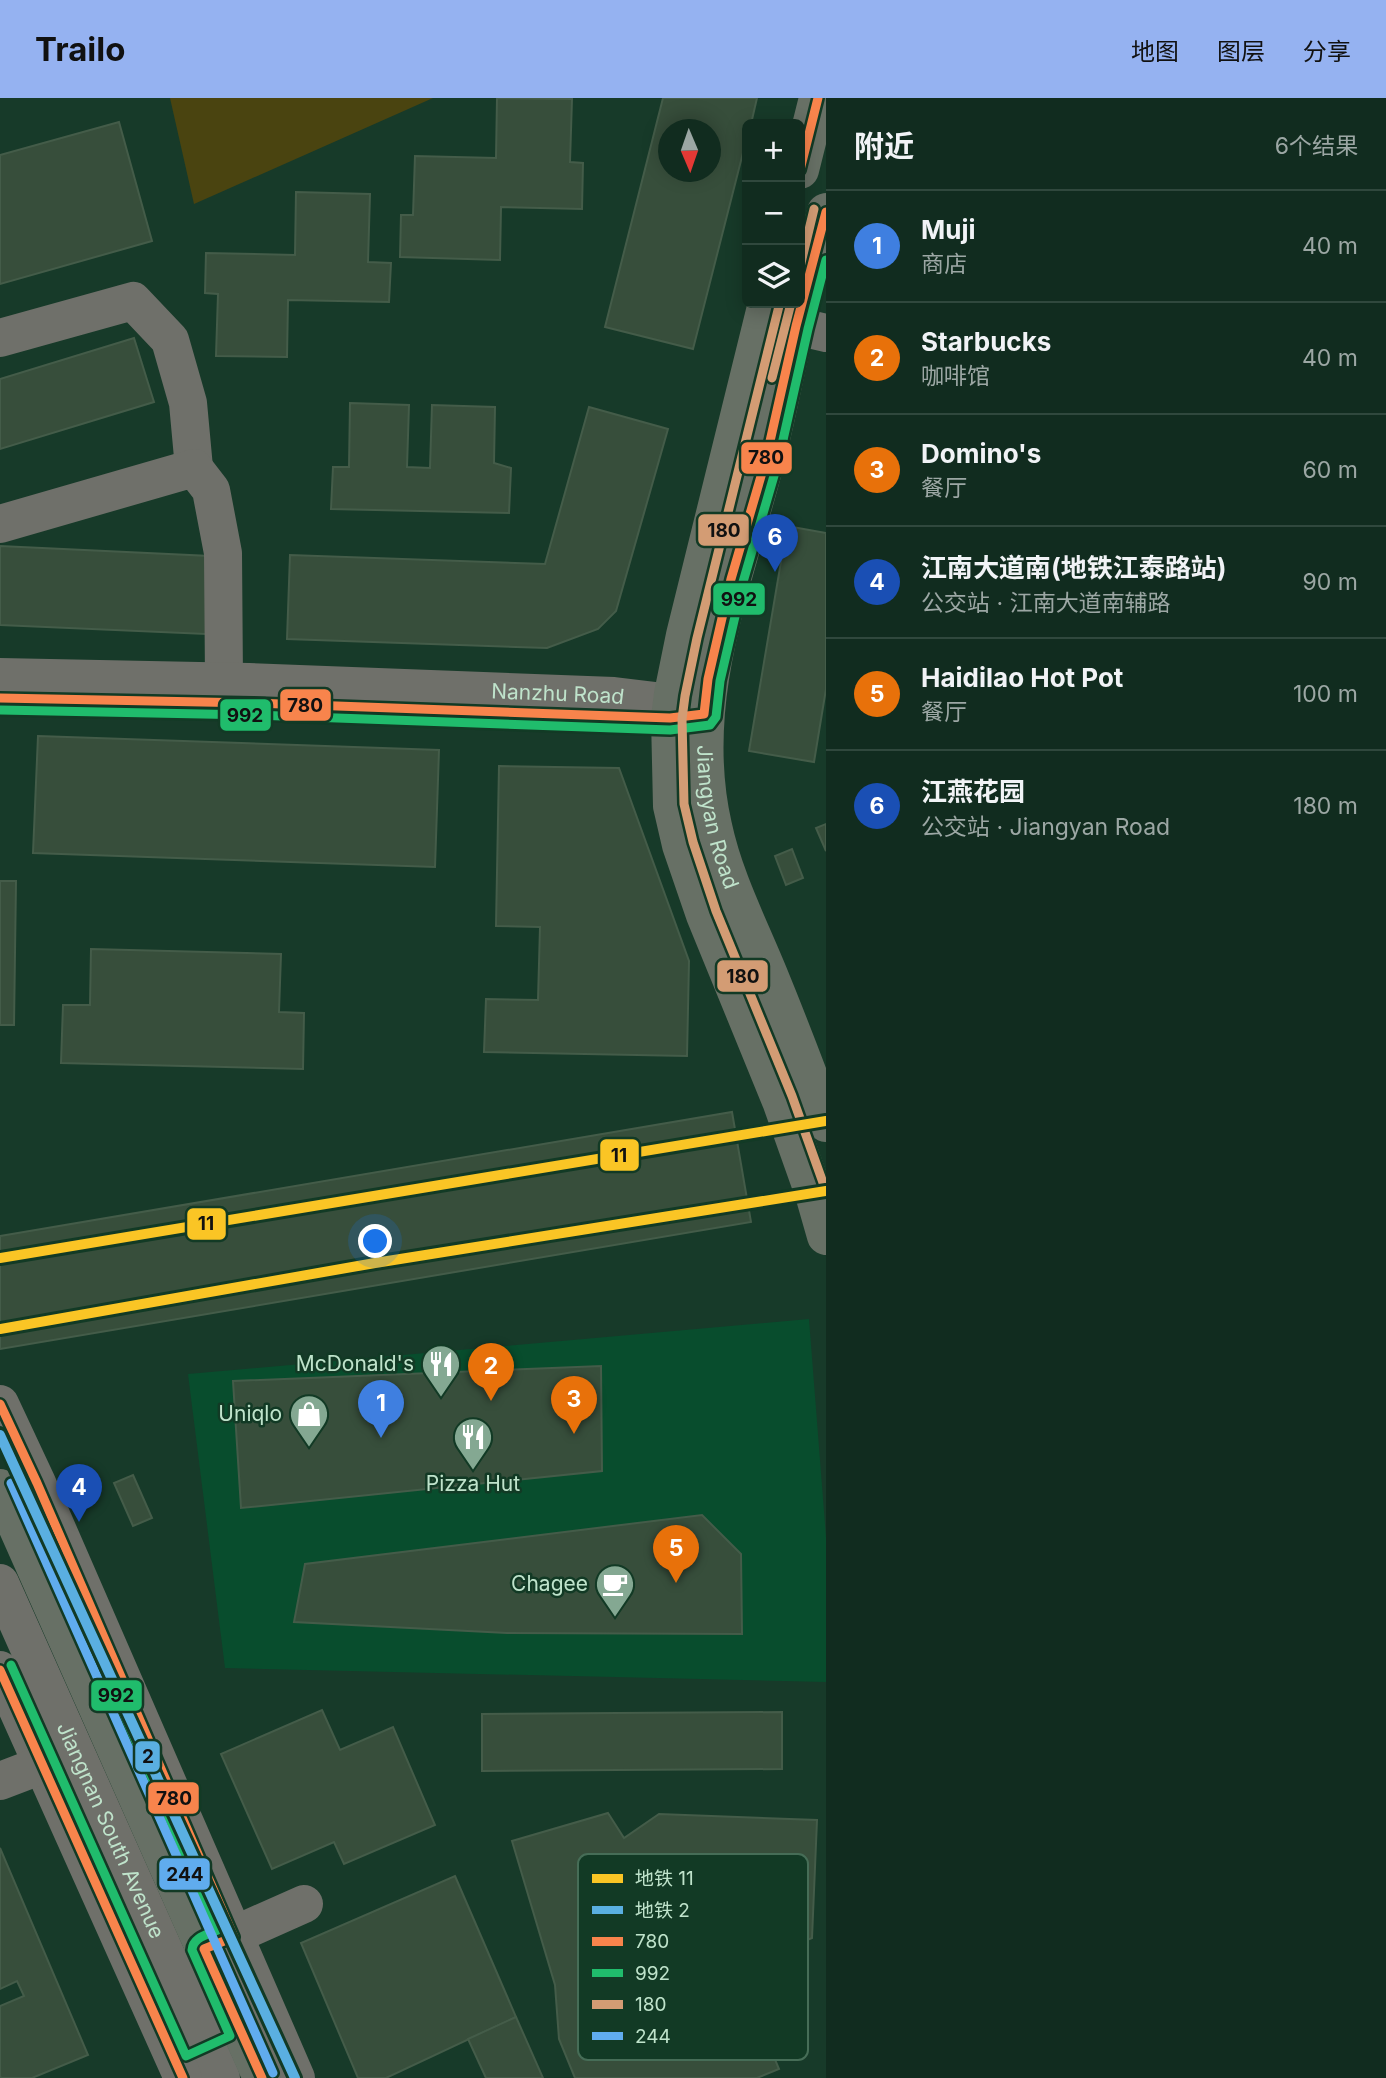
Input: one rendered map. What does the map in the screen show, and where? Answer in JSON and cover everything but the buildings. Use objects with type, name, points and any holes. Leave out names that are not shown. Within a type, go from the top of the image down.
[{"type":"main road","points":[[805,150],[818,98]]},
{"type":"main road","name":"Jiangyan Road","points":[[682,711],[708,679],[731,579],[766,459],[811,330],[826,212]]},
{"type":"main road","name":"Jiangyan Road","points":[[765,308],[685,635],[682,711],[672,806],[681,845],[718,949],[781,1101],[826,1236]]},
{"type":"main road","name":"Jiangyan Road","points":[[682,711],[706,784],[711,815],[729,882],[769,975],[826,1123]]},
{"type":"main road","name":"Jiangnan South Avenue","points":[[0,1488],[219,1943],[246,2042],[262,2078]]},
{"type":"street","points":[[0,338],[133,301],[170,340],[188,403],[194,468],[211,491],[223,553],[224,681]]},
{"type":"street","points":[[0,523],[194,468]]},
{"type":"street","name":"Nanzhu Road","points":[[0,677],[224,681],[614,696],[682,711]]},
{"type":"street","name":"Nanzhu Road","points":[[0,698],[682,711]]},
{"type":"street","points":[[3,1416],[47,1506],[219,1943],[296,2078]]},
{"type":"street","name":"Jiangnan South Avenue","points":[[0,1583],[192,2073]]},
{"type":"street","points":[[0,1670],[42,1765],[192,2073],[246,2042]]},
{"type":"street","points":[[0,1781],[42,1765]]},
{"type":"street","points":[[219,1943],[304,1904]]},
{"type":"shaded area","points":[[170,98],[433,98],[194,204]]},
{"type":"shaded area","points":[[809,1319],[826,1537],[826,1682],[225,1668],[188,1374]]},
{"type":"metro line","name":"11","points":[[0,1258],[826,1121]]},
{"type":"metro line","name":"11","points":[[0,1329],[375,1263],[826,1191]]},
{"type":"metro line","name":"2","points":[[0,1435],[295,2078]]},
{"type":"transit line","name":"780","points":[[805,150],[818,98]]},
{"type":"transit line","name":"180","points":[[805,246],[814,209]]},
{"type":"transit line","name":"780","points":[[0,698],[253,703],[670,718],[704,714],[708,679],[731,579],[766,459],[796,326],[826,212]]},
{"type":"transit line","name":"992","points":[[0,710],[253,715],[670,730],[710,725],[716,717],[720,681],[743,582],[778,462],[826,260]]},
{"type":"transit line","name":"180","points":[[779,308],[685,696],[682,719],[684,804],[693,842],[716,911],[792,1096],[826,1191]]},
{"type":"transit line","name":"180","points":[[772,378],[790,308]]},
{"type":"transit line","name":"780","points":[[0,1404],[37,1483],[234,1937],[204,1949],[262,2078]]},
{"type":"transit line","name":"992","points":[[0,1433],[218,1930],[198,1939],[192,1950],[230,2036],[186,2056],[11,1665]]},
{"type":"transit line","name":"244","points":[[11,1483],[273,2073]]},
{"type":"transit line","name":"780","points":[[0,1670],[183,2078]]},
{"type":"place","name":"江燕花园","points":[[775,572]]},
{"type":"place","name":"McDonald's","points":[[441,1398]]},
{"type":"place","name":"Starbucks","points":[[491,1401]]},
{"type":"place","name":"Domino's","points":[[574,1434]]},
{"type":"place","name":"Muji","points":[[381,1438]]},
{"type":"place","name":"Uniqlo","points":[[309,1448]]},
{"type":"place","name":"Pizza Hut","points":[[473,1471]]},
{"type":"place","name":"江南大道南(地铁江泰路站)","points":[[79,1522]]},
{"type":"place","name":"Haidilao Hot Pot","points":[[676,1583]]},
{"type":"place","name":"Chagee","points":[[615,1618]]}]
